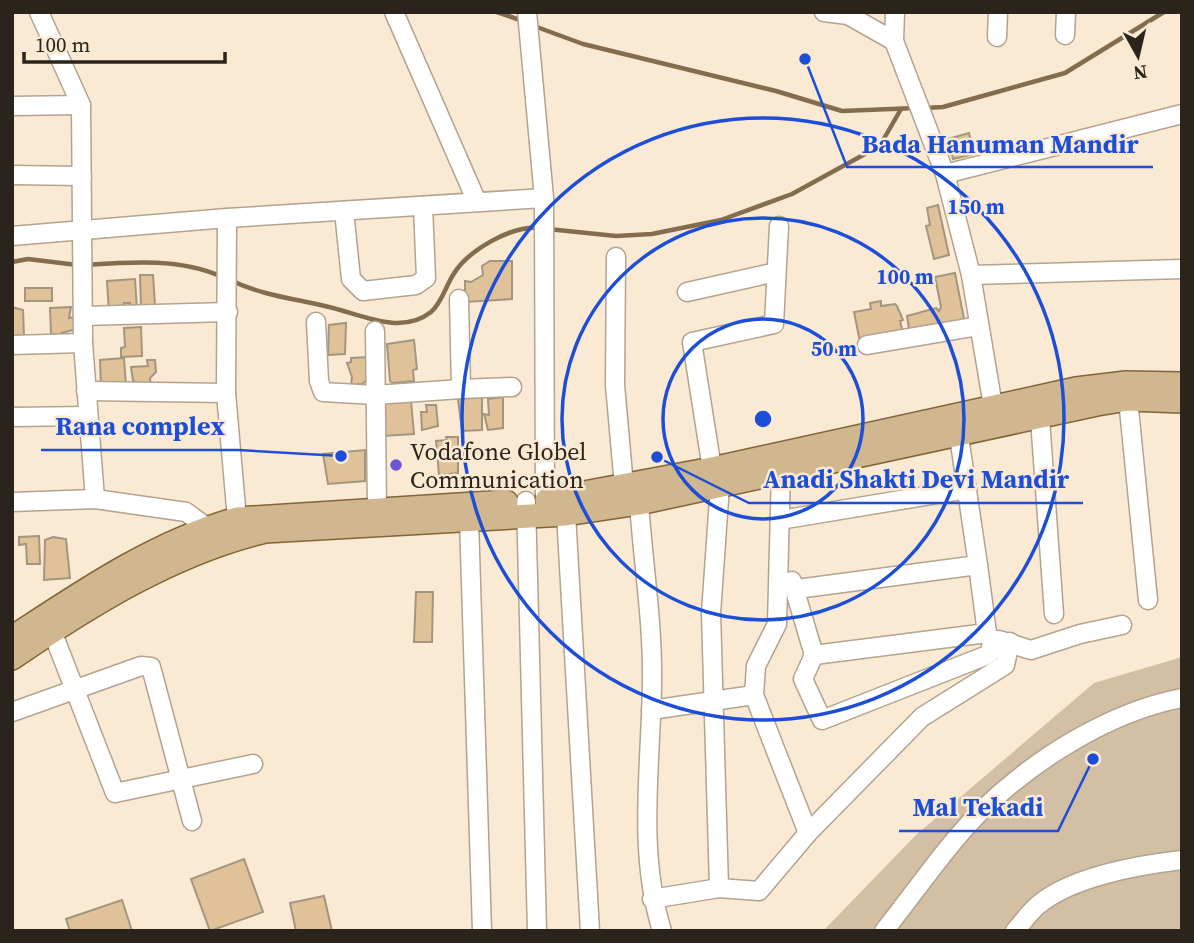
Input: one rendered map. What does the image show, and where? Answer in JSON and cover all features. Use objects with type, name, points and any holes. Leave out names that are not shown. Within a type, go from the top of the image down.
[{"type":"main road","points":[[716,477],[781,471],[1126,383],[1182,384]]},
{"type":"main road","points":[[1039,407],[1128,400],[1182,401]]},
{"type":"main road","points":[[12,638],[99,581],[217,534],[469,520],[631,495],[958,425]]},
{"type":"main road","points":[[12,658],[52,631],[217,534],[237,519],[377,508],[542,509]]},
{"type":"street","points":[[39,12],[81,105],[83,343],[95,499]]},
{"type":"street","points":[[394,12],[477,202]]},
{"type":"street","points":[[824,12],[848,14],[894,41]]},
{"type":"street","points":[[894,12],[894,41],[944,174],[971,275],[995,416]]},
{"type":"street","points":[[997,37],[998,12]]},
{"type":"street","points":[[1065,35],[1066,12]]},
{"type":"street","points":[[529,20],[544,205],[537,931]]},
{"type":"street","points":[[12,106],[81,105]]},
{"type":"street","points":[[944,174],[1182,114]]},
{"type":"street","points":[[12,175],[82,176]]},
{"type":"street","points":[[12,236],[227,218],[477,202],[544,205]]},
{"type":"street","points":[[344,211],[351,279],[363,291],[416,285],[426,278],[423,206]]},
{"type":"street","points":[[227,218],[226,393],[237,519]]},
{"type":"street","points":[[719,888],[711,613],[716,477],[692,342],[774,324],[779,226]]},
{"type":"street","points":[[616,257],[615,385],[653,681],[646,799],[652,899],[662,931]]},
{"type":"street","points":[[971,275],[1182,270]]},
{"type":"street","points":[[687,292],[776,272]]},
{"type":"street","points":[[459,299],[461,390]]},
{"type":"street","points":[[83,316],[228,312]]},
{"type":"street","points":[[316,321],[319,381],[323,393],[375,395],[512,387]]},
{"type":"street","points":[[867,345],[979,326]]},
{"type":"street","points":[[375,331],[377,508]]},
{"type":"street","points":[[12,345],[83,343]]},
{"type":"street","points":[[86,391],[226,393]]},
{"type":"street","points":[[1128,400],[1148,600]]},
{"type":"street","points":[[1039,407],[1054,614]]},
{"type":"street","points":[[12,417],[88,416]]},
{"type":"street","points":[[652,899],[719,888],[759,891],[808,833],[922,717],[1003,667],[978,565],[958,425]]},
{"type":"street","points":[[781,471],[777,624],[756,666],[754,695],[808,833]]},
{"type":"street","points":[[780,520],[967,489]]},
{"type":"street","points":[[12,502],[95,499],[186,512],[217,534]]},
{"type":"street","points":[[542,509],[590,931]]},
{"type":"street","points":[[469,520],[482,931]]},
{"type":"street","points":[[780,558],[797,589],[814,655],[803,679],[821,720],[985,656],[990,653],[997,638]]},
{"type":"street","points":[[797,589],[978,565]]},
{"type":"street","points":[[814,655],[997,638],[1026,649],[1037,649],[1080,634],[1122,625]]},
{"type":"street","points":[[52,631],[116,793],[253,764]]},
{"type":"street","points":[[12,712],[141,666],[151,667],[183,779],[192,821]]},
{"type":"street","points":[[651,710],[713,704],[754,695]]},
{"type":"street","points":[[884,931],[981,811],[1010,786],[1056,753],[1123,715],[1182,698]]},
{"type":"street","points":[[1015,931],[1038,906],[1059,893],[1112,872],[1182,860]]},
{"type":"shaded area","points":[[1182,657],[1182,931],[823,931],[916,835],[1094,683]]},
{"type":"building","points":[[969,133],[974,154],[953,159],[948,139]]},
{"type":"building","points":[[938,205],[949,255],[934,259],[926,226],[930,225],[927,208]]},
{"type":"building","points":[[490,261],[512,261],[512,299],[465,302],[465,281],[471,282],[483,275],[482,266]]},
{"type":"building","points":[[955,273],[965,324],[910,335],[907,316],[936,308],[939,311],[941,307],[935,277]]},
{"type":"building","points":[[140,275],[153,275],[155,305],[141,306]]},
{"type":"building","points":[[135,279],[137,310],[130,311],[130,303],[124,303],[124,311],[109,312],[107,281]]},
{"type":"building","points":[[25,288],[52,288],[52,301],[25,301]]},
{"type":"building","points":[[881,301],[881,306],[897,306],[903,320],[900,321],[903,333],[860,342],[854,312],[871,309],[870,303]]},
{"type":"building","points":[[12,307],[23,310],[24,336],[12,337]]},
{"type":"building","points":[[71,307],[69,318],[77,317],[77,329],[61,333],[62,339],[57,339],[56,334],[51,334],[50,308]]},
{"type":"building","points":[[346,323],[345,354],[328,355],[329,325]]},
{"type":"building","points":[[141,327],[142,356],[121,357],[121,348],[125,347],[124,328]]},
{"type":"building","points":[[414,340],[417,369],[413,370],[414,381],[393,383],[390,381],[387,344]]},
{"type":"building","points":[[368,357],[369,378],[362,384],[351,385],[352,377],[347,363],[351,362],[351,358]]},
{"type":"building","points":[[124,358],[126,386],[101,387],[100,360]]},
{"type":"building","points":[[147,360],[155,360],[156,372],[150,378],[151,386],[133,381],[131,367],[148,366]]},
{"type":"building","points":[[482,397],[482,430],[462,431],[458,399]]},
{"type":"building","points":[[503,397],[503,428],[488,430],[484,414],[489,415],[488,399]]},
{"type":"building","points":[[411,401],[414,434],[383,436],[383,403]]},
{"type":"building","points":[[426,405],[436,405],[438,426],[422,430],[421,412],[427,412]]},
{"type":"building","points":[[446,437],[458,437],[458,473],[439,475],[436,441],[447,440]]},
{"type":"building","points":[[365,450],[365,481],[328,484],[323,454]]},
{"type":"building","points":[[39,536],[40,564],[27,564],[26,544],[19,545],[19,537]]},
{"type":"building","points":[[53,537],[66,539],[70,578],[44,580],[45,540]]},
{"type":"building","points":[[416,592],[433,592],[432,642],[414,642]]},
{"type":"building","points":[[244,859],[263,912],[210,931],[191,879]]},
{"type":"building","points":[[324,896],[332,931],[296,931],[290,903]]},
{"type":"building","points":[[122,900],[132,931],[70,931],[66,919]]},
{"type":"waterway","points":[[497,12],[523,21]]},
{"type":"waterway","points":[[925,108],[943,107],[1065,73],[1164,12]]},
{"type":"waterway","points":[[534,26],[583,44],[776,91],[842,111],[916,108]]},
{"type":"waterway","points":[[548,229],[616,236],[652,234],[721,220],[792,194],[865,154],[882,142],[901,109]]},
{"type":"waterway","points":[[230,280],[268,294],[370,319],[408,322],[420,319],[435,309],[453,275],[468,257],[479,249],[503,235],[540,228]]},
{"type":"waterway","points":[[12,262],[28,259],[77,265]]},
{"type":"waterway","points":[[86,265],[138,262],[173,264],[222,277]]},
{"type":"place","name":"Bada Hanuman Mandir","points":[[805,59]]},
{"type":"place","name":"Rana complex","points":[[341,456]]},
{"type":"place","name":"Anadi Shakti Devi Mandir","points":[[657,457]]},
{"type":"place","name":"Vodafone Globel Communication","points":[[396,465]]},
{"type":"place","name":"Mal Tekadi","points":[[1093,759]]}]
